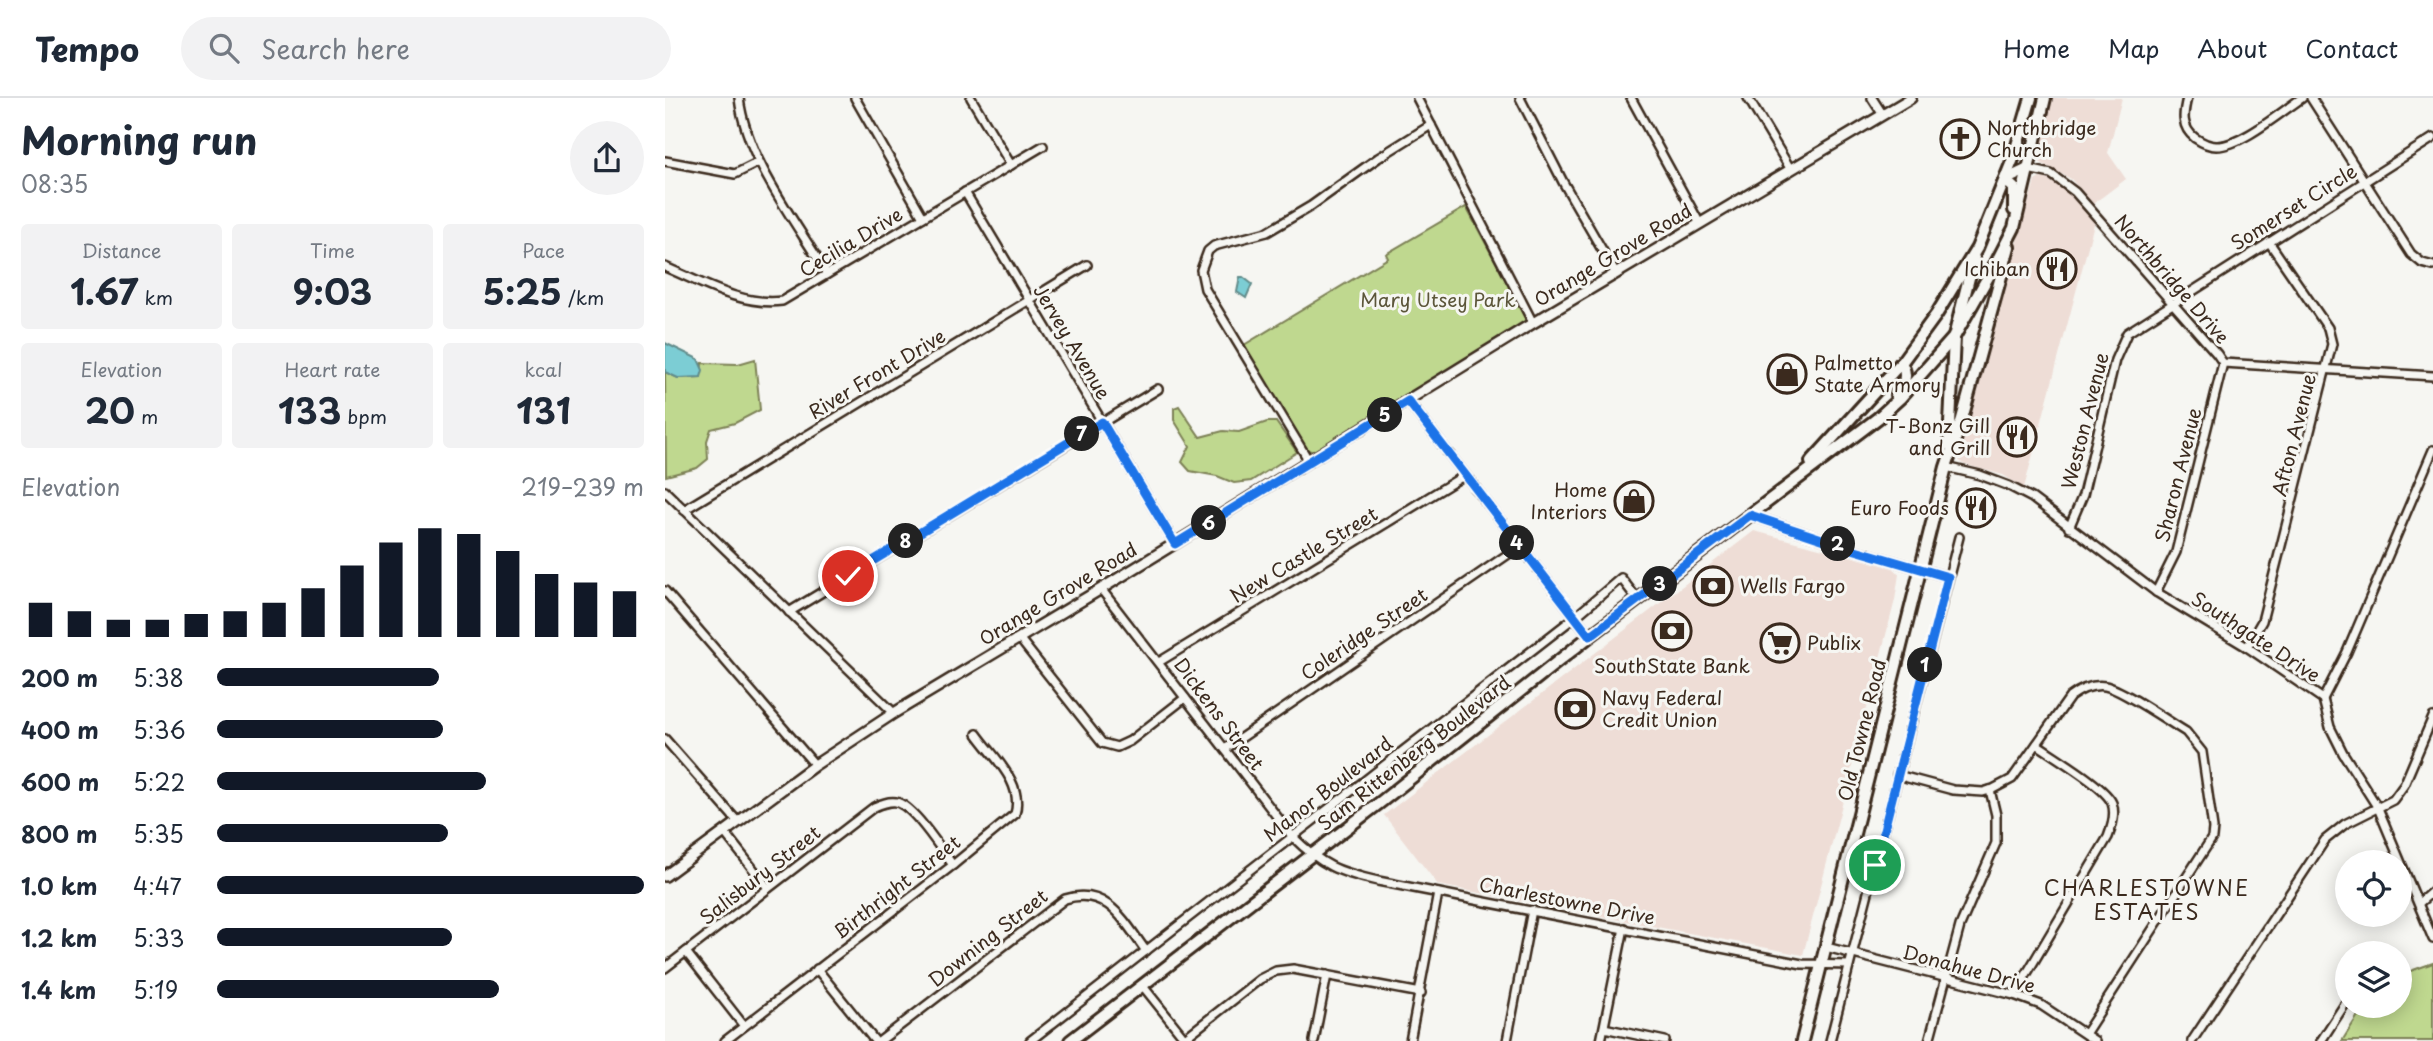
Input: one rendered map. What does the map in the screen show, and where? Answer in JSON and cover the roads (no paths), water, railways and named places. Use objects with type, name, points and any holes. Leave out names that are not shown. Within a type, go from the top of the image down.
[{"type":"main road","name":"Sam Rittenberg Boulevard","points":[[1779,493],[1849,423],[1901,363],[1936,315],[1977,248],[2005,180],[2031,98]]},
{"type":"main road","name":"Sam Rittenberg Boulevard","points":[[1070,1041],[1312,856],[1590,636],[1878,418],[1901,397],[1954,337],[2014,228],[2045,98]]},
{"type":"main road","points":[[2014,228],[2014,188],[2005,180],[2028,169],[2023,152],[2024,124]]},
{"type":"main road","name":"Old Towne Road","points":[[1802,1041],[1946,467],[1962,419],[2014,228]]},
{"type":"main road","name":"Old Towne Road","points":[[1946,467],[1954,337],[1977,248]]},
{"type":"main road","points":[[1878,418],[1903,386],[1906,373],[1901,363]]},
{"type":"street","points":[[739,98],[741,116],[759,162],[827,274]]},
{"type":"street","points":[[855,98],[923,217]]},
{"type":"street","points":[[971,98],[1011,165]]},
{"type":"street","points":[[1417,98],[1533,323]]},
{"type":"street","points":[[1520,98],[1563,182],[1616,274]]},
{"type":"street","points":[[1631,98],[1700,224]]},
{"type":"street","points":[[1748,98],[1791,170]]},
{"type":"street","points":[[1872,98],[1883,116]]},
{"type":"street","name":"Orange Grove Road","points":[[665,876],[815,765],[894,713],[1175,544],[1533,323],[1911,98]]},
{"type":"street","points":[[2187,98],[2183,119],[2188,132],[2198,140],[2217,147],[2234,143],[2302,98]]},
{"type":"street","points":[[2311,98],[2411,254],[2422,263],[2433,266]]},
{"type":"street","points":[[1309,461],[1205,289],[1201,270],[1204,260],[1214,246],[1267,232],[1311,206],[1378,158],[1431,125]]},
{"type":"street","name":"Somerset Circle","points":[[2173,303],[2433,138]]},
{"type":"street","name":"Cecilia Drive","points":[[665,267],[741,299],[761,303],[782,301],[1043,146]]},
{"type":"street","points":[[665,160],[735,173],[759,162]]},
{"type":"street","name":"Northbridge Drive","points":[[2028,169],[2051,174],[2075,192],[2223,363],[2433,376]]},
{"type":"street","name":"Jervey Avenue","points":[[965,192],[1175,544]]},
{"type":"street","name":"Afton Avenue","points":[[2246,647],[2262,621],[2332,344],[2328,328],[2269,242]]},
{"type":"street","name":"River Front Drive","points":[[684,510],[1087,265]]},
{"type":"street","name":"Weston Avenue","points":[[2069,528],[2083,495],[2119,347],[2127,333],[2173,303]]},
{"type":"street","name":"Sharon Avenue","points":[[2156,592],[2176,552],[2223,363]]},
{"type":"street","points":[[789,612],[1159,389]]},
{"type":"street","points":[[1408,401],[1590,636]]},
{"type":"street","points":[[2323,699],[2347,652],[2433,450]]},
{"type":"street","name":"Southgate Drive","points":[[1946,467],[1980,475],[2032,498],[2156,592],[2246,647],[2323,699],[2330,727],[2378,808],[2433,939]]},
{"type":"street","name":"New Castle Street","points":[[1159,662],[1465,475]]},
{"type":"street","points":[[665,491],[894,713]]},
{"type":"street","points":[[1750,515],[1948,577]]},
{"type":"street","points":[[1830,1041],[1959,537]]},
{"type":"street","name":"Coleridge Street","points":[[1225,749],[1520,546]]},
{"type":"street","name":"Manor Boulevard","points":[[1030,1041],[1575,617],[1621,578],[1638,600]]},
{"type":"street","name":"Dickens Street","points":[[1101,589],[1292,836],[1312,856]]},
{"type":"street","points":[[665,591],[815,765]]},
{"type":"street","points":[[1019,638],[1102,743],[1117,747],[1130,741],[1185,698]]},
{"type":"street","points":[[1898,775],[1953,790],[1990,790],[2012,779],[2070,697],[2081,689],[2105,686],[2114,688],[2186,732],[2202,752],[2213,828],[2212,838],[2085,1034]]},
{"type":"street","points":[[2192,1041],[2325,839],[2344,824],[2393,800],[2404,785],[2433,717]]},
{"type":"street","name":"Birthright Street","points":[[725,1041],[1015,814],[1015,786],[977,734]]},
{"type":"street","points":[[665,739],[739,822]]},
{"type":"street","points":[[2014,995],[2108,836],[2113,816],[2111,800],[2100,789],[2037,744]]},
{"type":"street","points":[[1929,1041],[1960,926],[1996,843],[1996,815],[1990,790]]},
{"type":"street","name":"Salisbury Street","points":[[665,968],[874,807],[886,802],[898,802],[910,810],[953,865]]},
{"type":"street","points":[[725,833],[768,888]]},
{"type":"street","name":"Charlestowne Drive","points":[[1312,856],[1326,865],[1357,876],[1821,966],[1850,965]]},
{"type":"street","points":[[2419,903],[2433,891]]},
{"type":"street","points":[[1410,1041],[1438,892]]},
{"type":"street","name":"Downing Street","points":[[877,1041],[1065,899],[1079,895],[1094,896],[1105,903],[1116,911],[1146,951]]},
{"type":"street","points":[[1507,1041],[1532,910]]},
{"type":"street","points":[[1601,1041],[1624,928]]},
{"type":"street","name":"Donahue Drive","points":[[1826,947],[2014,995],[2041,1005],[2095,1041]]},
{"type":"street","points":[[686,952],[744,1026]]},
{"type":"street","points":[[817,969],[877,1041]]},
{"type":"street","points":[[1142,985],[1184,1040],[1260,979],[1276,971],[1293,969],[1421,993]]},
{"type":"street","points":[[1314,1041],[1327,975]]},
{"type":"street","points":[[2321,1041],[2336,1018]]},
{"type":"street","points":[[1604,1028],[1665,1041]]},
{"type":"water","points":[[1240,277],[1252,284],[1246,298],[1237,292]]},
{"type":"water","points":[[665,343],[698,359],[703,370],[701,377],[678,378],[665,372]]},
{"type":"place","name":"Northbridge Church","points":[[1960,139]]},
{"type":"place","name":"Ichiban","points":[[2057,269]]},
{"type":"place","name":"Palmetto State Armory","points":[[1787,374]]},
{"type":"place","name":"T-Bonz Gill and Grill","points":[[2017,437]]},
{"type":"place","name":"Home Interiors","points":[[1634,501]]},
{"type":"place","name":"Euro Foods","points":[[1976,508]]},
{"type":"place","name":"Wells Fargo","points":[[1713,586]]},
{"type":"place","name":"SouthState Bank","points":[[1672,631]]},
{"type":"place","name":"Publix","points":[[1780,643]]},
{"type":"place","name":"Navy Federal Credit Union","points":[[1575,709]]},
{"type":"district","name":"CHARLESTOWNE ESTATES","points":[[2147,901]]},
{"type":"park label","name":"Mary Utsey Park","points":[[1438,300]]}]
